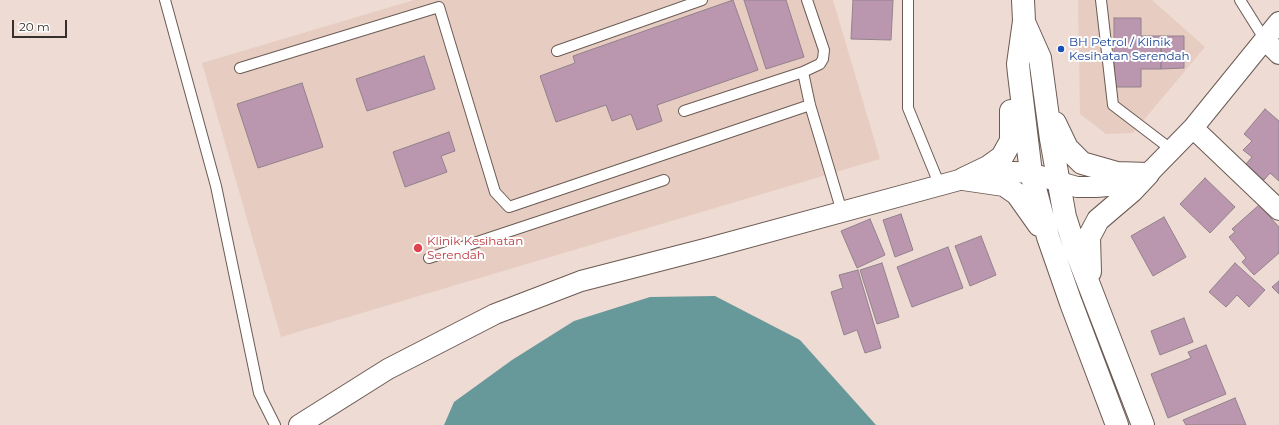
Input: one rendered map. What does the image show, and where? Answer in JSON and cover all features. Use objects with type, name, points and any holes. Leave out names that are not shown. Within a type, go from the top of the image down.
[{"type":"main road","points":[[1023,10],[1018,74],[1031,173],[1048,237],[1117,425]]},
{"type":"main road","points":[[1023,10],[1040,58],[1050,139],[1066,217],[1090,290],[1143,425]]},
{"type":"main road","points":[[963,179],[988,167],[1002,157],[1011,141],[1011,97],[1018,74]]},
{"type":"main road","points":[[1044,92],[1058,132],[1067,148],[1082,163],[1117,174],[1148,174]]},
{"type":"main road","points":[[1090,290],[1089,237],[1098,220],[1132,191],[1148,174]]},
{"type":"main road","points":[[963,179],[1004,185],[1017,194],[1048,237]]},
{"type":"street","points":[[299,425],[388,369],[495,314],[581,281],[963,179],[1014,172],[1031,173],[1077,186],[1096,187],[1120,185],[1148,174],[1193,128],[1279,22]]},
{"type":"street","points":[[1265,40],[1279,54]]},
{"type":"street","points":[[1193,128],[1279,210]]},
{"type":"lane","points":[[165,0],[216,186],[259,393],[275,425]]},
{"type":"lane","points":[[557,51],[702,0]]},
{"type":"lane","points":[[684,111],[803,72],[820,64],[823,59],[824,50],[807,0]]},
{"type":"lane","points":[[908,0],[908,108],[940,186]]},
{"type":"lane","points":[[1101,0],[1113,105],[1172,150]]},
{"type":"lane","points":[[1240,0],[1265,40]]},
{"type":"lane","points":[[240,68],[439,7],[495,192],[509,207],[810,106]]},
{"type":"lane","points":[[803,72],[810,106],[842,212]]},
{"type":"lane","points":[[429,258],[664,180]]},
{"type":"shaded area","name":"Klinik Kesihatan Serendah","points":[[414,0],[833,0],[880,159],[281,337],[202,63]]},
{"type":"shaded area","points":[[1078,0],[1152,0],[1205,47],[1133,133],[1106,134],[1080,114]]},
{"type":"water","points":[[715,296],[800,340],[876,425],[444,425],[454,402],[512,360],[574,321],[650,297]]},
{"type":"building","points":[[733,0],[758,70],[657,105],[662,121],[637,130],[631,114],[612,121],[606,105],[556,122],[540,76],[575,63],[573,56]]},
{"type":"building","points":[[744,0],[786,0],[804,57],[766,69]]},
{"type":"building","points":[[853,0],[893,0],[891,40],[851,39]]},
{"type":"building","points":[[1114,18],[1141,18],[1141,36],[1161,36],[1161,69],[1141,69],[1141,87],[1114,87]]},
{"type":"building","points":[[1161,36],[1184,36],[1184,68],[1161,69]]},
{"type":"building","points":[[424,56],[435,89],[367,111],[356,79]]},
{"type":"building","points":[[302,83],[323,147],[258,168],[237,104]]},
{"type":"building","points":[[1265,109],[1279,121],[1279,181],[1270,173],[1264,180],[1246,164],[1252,157],[1243,150],[1252,141],[1244,134]]},
{"type":"building","points":[[449,132],[455,151],[441,156],[447,172],[405,187],[393,152]]},
{"type":"building","points":[[1205,178],[1235,207],[1210,233],[1180,204]]},
{"type":"building","points":[[1259,205],[1279,227],[1279,253],[1254,275],[1242,262],[1246,258],[1229,237],[1235,232],[1232,229]]},
{"type":"building","points":[[901,214],[913,250],[895,257],[883,220]]},
{"type":"building","points":[[1164,217],[1186,257],[1153,276],[1131,236]]},
{"type":"building","points":[[870,219],[885,255],[857,268],[841,231]]},
{"type":"building","points":[[981,236],[996,275],[970,286],[955,246]]},
{"type":"building","points":[[948,247],[963,288],[912,307],[897,267]]},
{"type":"building","points":[[882,263],[899,317],[877,324],[860,270]]},
{"type":"building","points":[[1235,263],[1265,290],[1249,307],[1237,295],[1226,307],[1209,292]]},
{"type":"building","points":[[858,270],[881,348],[865,353],[857,330],[844,335],[831,292],[843,288],[839,275]]},
{"type":"building","points":[[1279,281],[1279,294],[1272,287]]},
{"type":"building","points":[[1184,318],[1193,342],[1160,355],[1151,331]]},
{"type":"building","points":[[1206,345],[1226,394],[1168,418],[1151,374],[1191,358],[1188,352]]},
{"type":"building","points":[[1235,398],[1246,425],[1186,425],[1183,420]]},
{"type":"place","name":"BH Petrol / Klinik Kesihatan Serendah","points":[[1061,49]]},
{"type":"place","name":"Klinik Kesihatan Serendah","points":[[418,248]]}]
